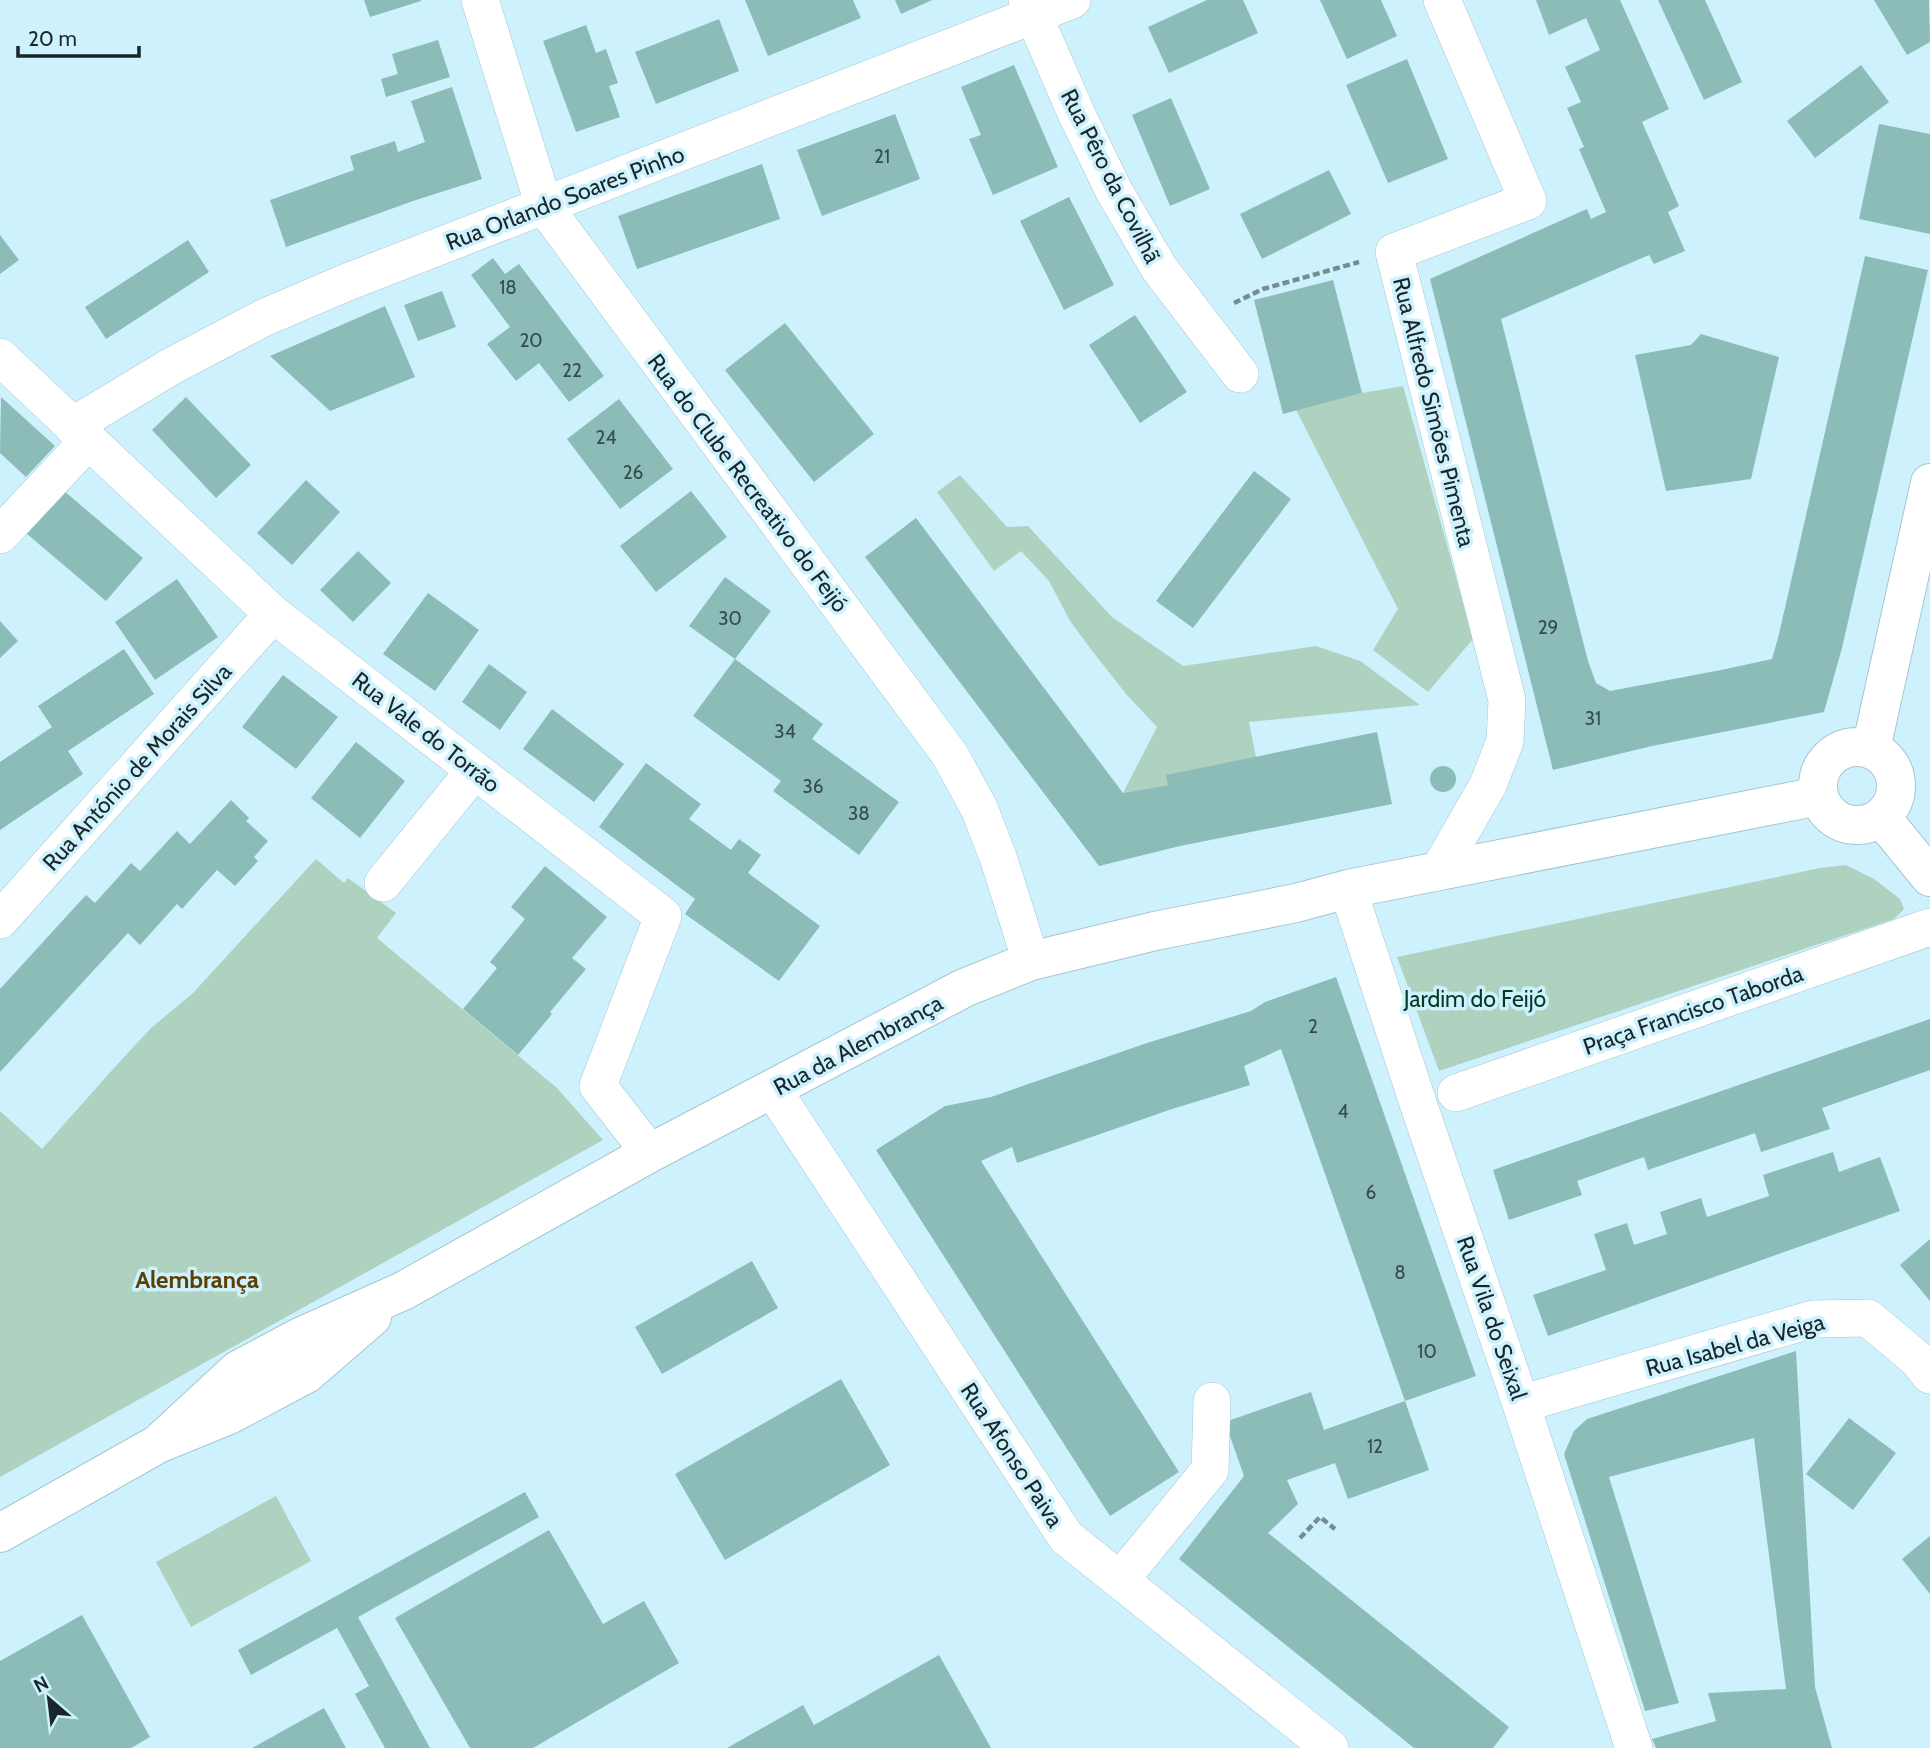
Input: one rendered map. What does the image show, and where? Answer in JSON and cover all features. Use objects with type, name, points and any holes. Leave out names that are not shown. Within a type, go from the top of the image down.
[{"type":"main road","points":[[1871,749],[1930,482]]},
{"type":"main road","points":[[1843,749],[1871,749],[1891,767],[1895,794],[1890,807],[1881,817],[1867,824],[1852,825],[1837,820],[1825,810],[1819,796],[1817,782],[1821,768],[1843,749]]},
{"type":"main road","points":[[1348,889],[1819,796]]},
{"type":"main road","points":[[1881,817],[1930,877]]},
{"type":"main road","name":"Rua da Alembrança","points":[[0,1533],[158,1444],[238,1370],[302,1336],[403,1291],[650,1153],[964,988],[1031,961],[1155,931],[1296,903],[1348,889]]},
{"type":"street","name":"Rua do Clube Recreativo do Feijó","points":[[480,0],[544,206],[950,755],[979,808],[998,857],[1031,961]]},
{"type":"street","name":"Rua Orlando Soares Pinho","points":[[0,535],[80,434],[170,367],[263,318],[1030,8],[1072,0]]},
{"type":"street","name":"Rua Alfredo Simões Pimenta","points":[[1438,872],[1488,785],[1505,741],[1507,700],[1394,252],[1528,201],[1442,0]]},
{"type":"street","name":"Rua Pêro da Covilhã","points":[[1030,8],[1114,191],[1159,268],[1240,374]]},
{"type":"street","name":"Rua Vale do Torrão","points":[[0,357],[273,614],[663,916],[598,1086],[650,1153]]},
{"type":"street","name":"Rua António de Morais Silva","points":[[0,920],[273,614]]},
{"type":"street","points":[[383,883],[475,770]]},
{"type":"street","name":"Rua Vila do Seixal","points":[[1348,889],[1604,1651],[1631,1747]]},
{"type":"street","name":"Praça Francisco Taborda","points":[[1456,1093],[1930,928]]},
{"type":"street","name":"Rua Afonso Paiva","points":[[773,1090],[1066,1537],[1330,1748]]},
{"type":"street","name":"Rua Isabel da Veiga","points":[[1521,1404],[1813,1319],[1868,1318],[1917,1359],[1930,1375]]},
{"type":"street","points":[[1120,1580],[1210,1469],[1212,1401]]},
{"type":"path","points":[[1199,321],[1263,289],[1394,252]]},
{"type":"path","points":[[1300,1538],[1320,1517],[1335,1529]]},
{"type":"green space","points":[[1403,386],[1473,639],[1428,692],[1373,650],[1398,609],[1296,410],[1362,393]]},
{"type":"green space","points":[[960,475],[1007,527],[1028,526],[1112,617],[1183,666],[1316,646],[1360,661],[1420,705],[1249,722],[1256,757],[1168,785],[1123,793],[1157,727],[1093,652],[1070,621],[1049,581],[1021,551],[994,571],[937,492]]},
{"type":"green space","points":[[316,859],[344,883],[348,878],[396,913],[377,938],[557,1088],[603,1140],[0,1477],[0,1111],[42,1149],[151,1028],[193,993]]},
{"type":"green space","name":"Jardim do Feijó","points":[[1846,865],[1874,879],[1900,899],[1904,909],[1894,919],[1439,1071],[1397,957],[1820,868]]},
{"type":"green space","points":[[276,1496],[311,1561],[191,1627],[156,1562]]},
{"type":"building","points":[[364,0],[421,0],[421,1],[370,17]]},
{"type":"building","points":[[745,0],[853,0],[861,18],[768,56]]},
{"type":"building","points":[[895,0],[932,0],[901,14]]},
{"type":"building","points":[[1207,0],[1243,0],[1258,33],[1169,73],[1148,27]]},
{"type":"building","points":[[1320,0],[1381,0],[1397,36],[1347,59]]},
{"type":"building","points":[[1536,0],[1620,0],[1669,109],[1642,122],[1679,206],[1668,212],[1685,251],[1654,264],[1649,255],[1501,319],[1588,661],[1596,683],[1610,691],[1772,659],[1865,256],[1928,270],[1842,648],[1824,712],[1652,746],[1553,770],[1430,279],[1587,209],[1591,219],[1606,212],[1579,149],[1584,147],[1567,108],[1581,102],[1565,67],[1600,50],[1586,18],[1549,35]]},
{"type":"building","points":[[1658,0],[1705,0],[1742,82],[1704,100]]},
{"type":"building","points":[[1874,0],[1929,0],[1930,42],[1907,55]]},
{"type":"building","points":[[719,19],[739,71],[656,104],[635,52]]},
{"type":"building","points":[[586,25],[596,53],[606,49],[618,83],[609,86],[620,117],[576,132],[543,41]]},
{"type":"building","points":[[438,40],[450,77],[386,97],[381,79],[398,74],[392,54]]},
{"type":"building","points":[[1407,59],[1448,159],[1388,183],[1346,85]]},
{"type":"building","points":[[1014,65],[1058,167],[993,195],[969,139],[981,135],[961,87]]},
{"type":"building","points":[[1861,65],[1889,102],[1815,158],[1787,121]]},
{"type":"building","points":[[452,87],[482,179],[286,247],[270,200],[354,170],[350,156],[395,141],[398,152],[425,142],[411,101]]},
{"type":"building","points":[[1171,98],[1210,189],[1170,206],[1132,115]]},
{"type":"building","points":[[895,114],[920,179],[822,216],[797,150]]},
{"type":"building","points":[[1879,124],[1930,134],[1930,234],[1859,219]]},
{"type":"building","points":[[762,164],[780,219],[637,269],[618,216]]},
{"type":"building","points":[[1329,170],[1351,214],[1262,259],[1240,214]]},
{"type":"building","points":[[1069,197],[1114,285],[1064,310],[1020,221]]},
{"type":"building","points":[[0,235],[19,260],[0,274]]},
{"type":"building","points":[[188,240],[209,272],[106,339],[85,307]]},
{"type":"building","points":[[493,258],[505,274],[519,264],[604,376],[569,402],[539,363],[516,381],[487,344],[510,327],[471,275]]},
{"type":"building","points":[[1333,280],[1362,393],[1283,414],[1254,300]]},
{"type":"building","points":[[442,291],[456,327],[418,341],[404,305]]},
{"type":"building","points":[[385,306],[415,377],[330,411],[270,356]]},
{"type":"building","points":[[1135,315],[1187,392],[1140,423],[1089,345]]},
{"type":"building","points":[[785,323],[874,434],[814,482],[725,370]]},
{"type":"building","points":[[1701,334],[1779,357],[1751,479],[1666,491],[1635,355],[1691,345]]},
{"type":"building","points":[[1,397],[55,446],[26,477],[0,453]]},
{"type":"building","points":[[186,397],[251,465],[216,498],[152,430]]},
{"type":"building","points":[[619,399],[673,469],[620,509],[567,439]]},
{"type":"building","points":[[1254,471],[1291,499],[1193,628],[1156,601]]},
{"type":"building","points":[[306,480],[340,512],[292,565],[257,533]]},
{"type":"building","points":[[57,485],[143,558],[106,601],[20,528]]},
{"type":"building","points":[[691,491],[727,537],[656,592],[620,546]]},
{"type":"building","points":[[916,518],[1123,793],[1168,785],[1166,775],[1377,732],[1392,804],[1180,846],[1099,866],[865,557]]},
{"type":"building","points":[[358,551],[391,583],[353,622],[320,590]]},
{"type":"building","points":[[725,577],[771,611],[735,659],[689,626]]},
{"type":"building","points":[[177,579],[218,637],[155,680],[115,622]]},
{"type":"building","points":[[428,593],[479,630],[435,691],[383,654]]},
{"type":"building","points":[[0,621],[18,641],[0,658]]},
{"type":"building","points":[[124,649],[154,694],[68,751],[83,774],[0,830],[0,762],[52,727],[38,706]]},
{"type":"building","points":[[735,659],[823,724],[812,739],[899,802],[859,855],[773,791],[781,781],[693,716]]},
{"type":"building","points":[[489,664],[527,692],[500,730],[462,702]]},
{"type":"building","points":[[283,675],[338,717],[296,769],[242,727]]},
{"type":"building","points":[[552,709],[624,764],[594,802],[523,749]]},
{"type":"building","points":[[356,742],[405,781],[360,838],[311,798]]},
{"type":"building","points":[[646,763],[701,804],[689,819],[731,850],[739,839],[761,855],[748,873],[820,926],[779,981],[685,914],[695,899],[599,827]]},
{"type":"building","points":[[1443,766],[1452,770],[1456,779],[1452,788],[1443,792],[1434,788],[1430,779],[1434,770]]},
{"type":"building","points":[[231,800],[249,818],[246,821],[268,841],[254,857],[258,861],[235,886],[217,870],[182,909],[177,904],[140,945],[128,933],[0,1072],[0,989],[86,895],[95,903],[131,863],[140,871],[177,831],[190,844]]},
{"type":"building","points":[[545,866],[607,917],[572,958],[586,969],[518,1055],[463,1009],[497,968],[490,962],[525,919],[511,907]]},
{"type":"building","points":[[1336,977],[1476,1376],[1405,1401],[1281,1049],[1244,1066],[1250,1085],[1017,1163],[1012,1147],[981,1161],[1179,1472],[1110,1516],[876,1150],[945,1106],[991,1097],[1147,1043],[1251,1011],[1265,1002]]},
{"type":"building","points":[[1930,1019],[1930,1070],[1822,1108],[1830,1129],[1761,1152],[1755,1133],[1648,1170],[1644,1157],[1577,1181],[1582,1195],[1509,1220],[1493,1170]]},
{"type":"building","points":[[1833,1152],[1839,1172],[1880,1157],[1900,1211],[1548,1336],[1533,1295],[1606,1270],[1594,1234],[1627,1223],[1634,1245],[1667,1234],[1660,1212],[1701,1198],[1707,1217],[1769,1196],[1763,1175]]},
{"type":"building","points":[[1930,1239],[1930,1301],[1900,1265]]},
{"type":"building","points":[[752,1261],[778,1308],[662,1374],[635,1327]]},
{"type":"building","points":[[1796,1351],[1815,1687],[1832,1748],[1656,1748],[1652,1739],[1716,1721],[1708,1693],[1786,1689],[1754,1438],[1609,1477],[1679,1703],[1645,1711],[1564,1454],[1574,1431],[1587,1419]]},
{"type":"building","points":[[841,1379],[890,1465],[725,1560],[675,1474]]},
{"type":"building","points":[[1311,1392],[1324,1430],[1405,1401],[1429,1470],[1348,1499],[1335,1463],[1287,1480],[1298,1504],[1268,1533],[1509,1727],[1493,1748],[1414,1748],[1179,1559],[1244,1476],[1225,1422]]},
{"type":"building","points":[[1849,1418],[1896,1453],[1853,1510],[1806,1474]]},
{"type":"building","points":[[525,1492],[539,1517],[358,1617],[430,1748],[385,1748],[355,1694],[369,1686],[337,1628],[251,1675],[238,1650]]},
{"type":"building","points":[[549,1530],[603,1624],[644,1601],[679,1663],[533,1748],[470,1748],[395,1618]]},
{"type":"building","points":[[1930,1536],[1930,1594],[1902,1559]]},
{"type":"building","points":[[82,1615],[150,1737],[131,1748],[0,1748],[0,1661]]},
{"type":"building","points":[[939,1655],[991,1748],[727,1748],[803,1705],[814,1725]]},
{"type":"building","points":[[324,1708],[346,1748],[252,1748]]},
{"type":"district","name":"Alembrança","points":[[197,1280]]}]
